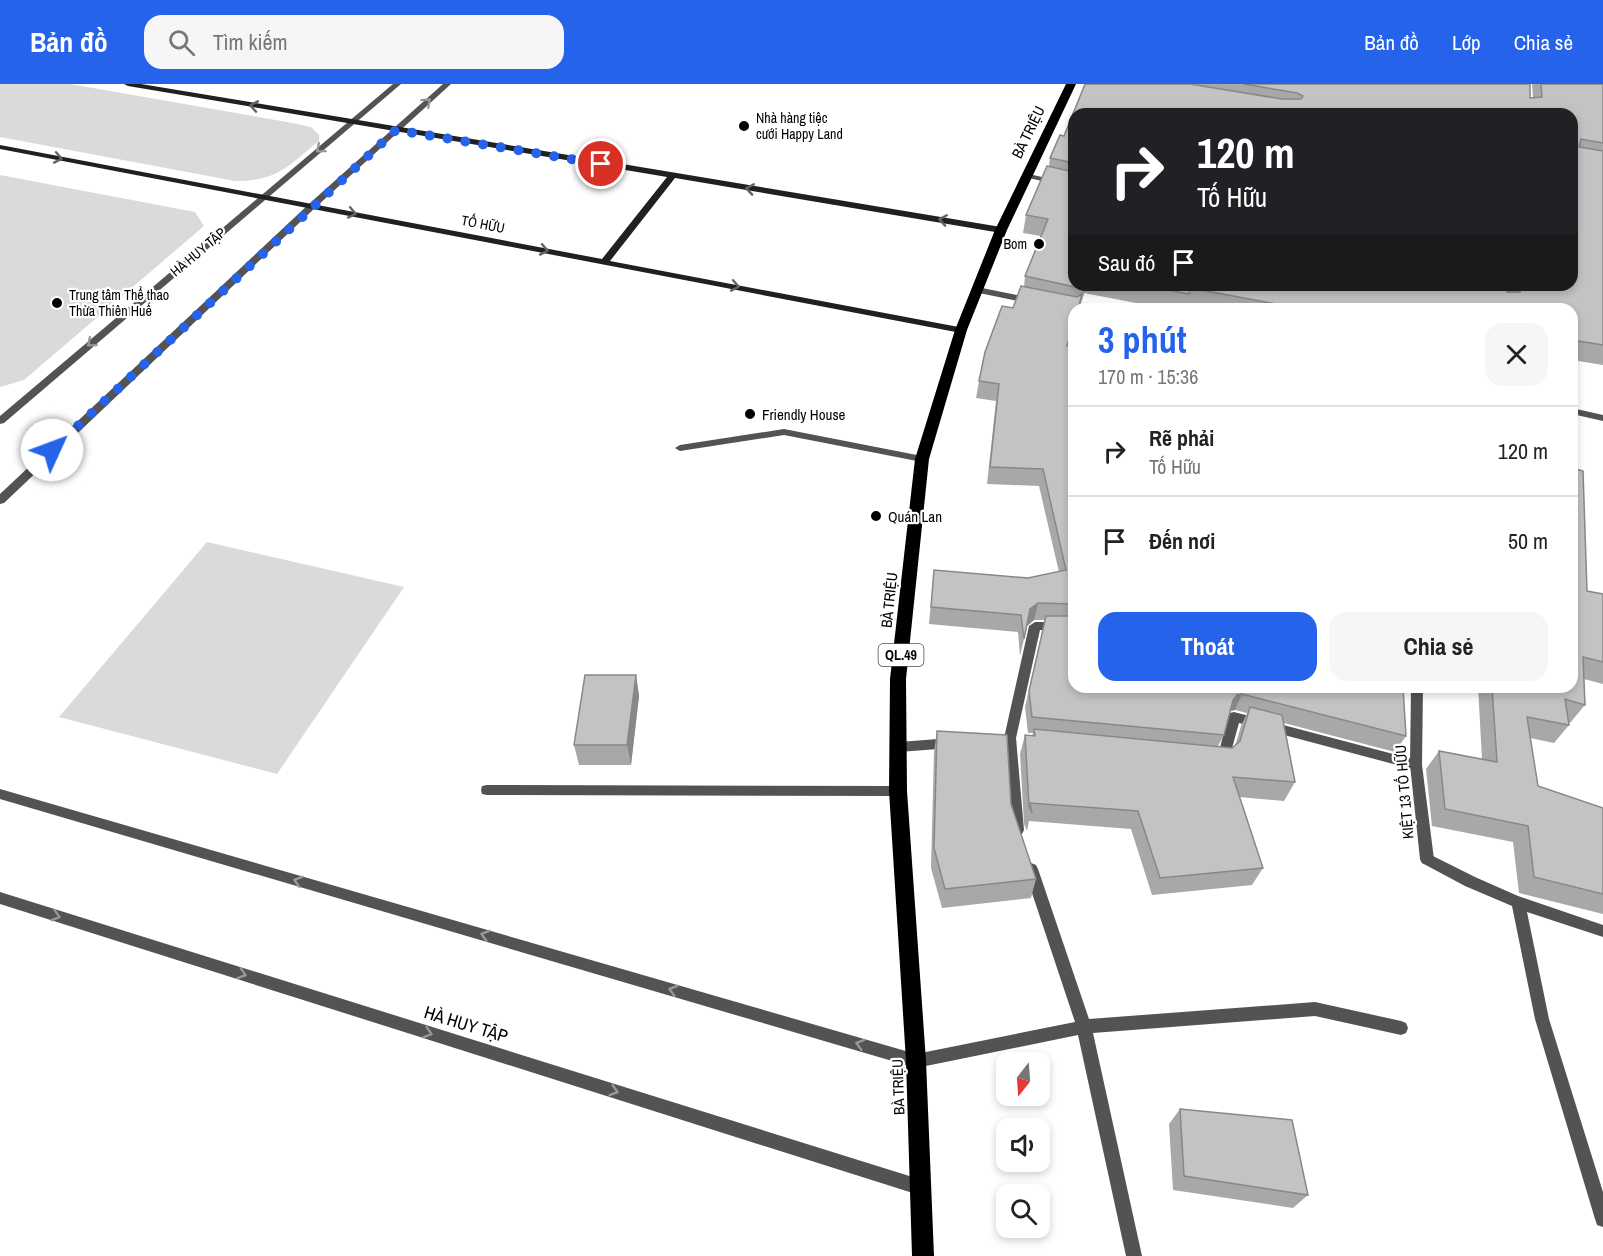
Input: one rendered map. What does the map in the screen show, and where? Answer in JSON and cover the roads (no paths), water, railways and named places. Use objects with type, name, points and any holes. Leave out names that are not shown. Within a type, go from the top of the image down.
[{"type":"highway","name":"BÀ TRIỆU","points":[[923,1256],[916,1061],[897,791],[898,679],[922,459],[961,330],[1000,230],[1071,84]]},
{"type":"main road","points":[[128,84],[1000,230]]},
{"type":"main road","name":"TỐ HỮU","points":[[0,147],[961,330]]},
{"type":"main road","points":[[605,261],[672,176]]},
{"type":"street","name":"HÀ HUY TẬP","points":[[0,421],[397,84]]},
{"type":"street","points":[[0,500],[313,205],[447,84]]},
{"type":"street","points":[[1027,175],[1068,185]]},
{"type":"street","points":[[977,290],[1042,303]]},
{"type":"street","points":[[1578,412],[1603,418]]},
{"type":"street","points":[[680,448],[783,432],[922,459]]},
{"type":"street","points":[[1068,626],[1035,626],[1010,738],[1015,824],[1084,1027],[1134,1256]]},
{"type":"street","name":"KIỆT 13 TỐ HỮU","points":[[1417,693],[1416,765],[1427,859],[1468,882],[1519,904]]},
{"type":"street","points":[[1212,758],[1223,759],[1234,717],[1416,765]]},
{"type":"street","points":[[899,747],[965,741]]},
{"type":"street","points":[[487,790],[897,791]]},
{"type":"street","points":[[0,794],[916,1061],[1084,1027],[1315,1009],[1401,1028]]},
{"type":"street","name":"HÀ HUY TẬP","points":[[0,898],[919,1187]]},
{"type":"street","points":[[1603,931],[1519,904],[1542,1019],[1603,1219]]},
{"type":"place","name":"Nhà hàng tiệc cưới Happy Land","points":[[744,126]]},
{"type":"place","name":"Bom","points":[[1039,244]]},
{"type":"place","name":"Trung tâm Thể thao Thừa Thiên Huế","points":[[57,303]]},
{"type":"place","name":"Friendly House","points":[[750,414]]},
{"type":"place","name":"Quán Lan","points":[[876,516]]}]
